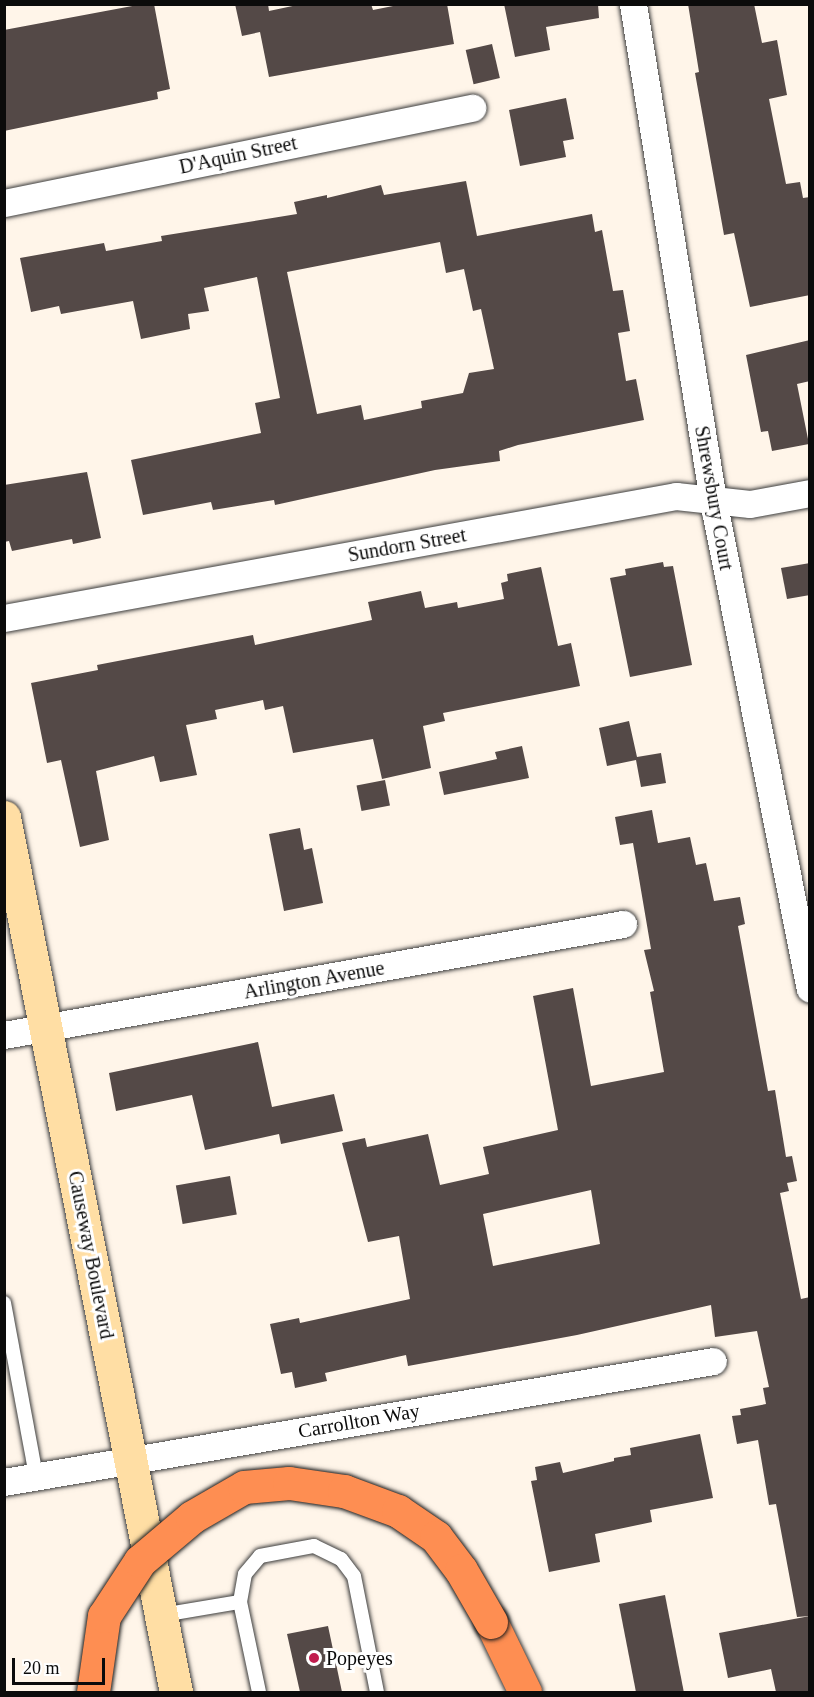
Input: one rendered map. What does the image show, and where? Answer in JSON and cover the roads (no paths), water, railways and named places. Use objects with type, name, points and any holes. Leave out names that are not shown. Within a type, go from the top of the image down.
[{"type":"highway","points":[[93,1692],[104,1616],[140,1561],[192,1517],[244,1487],[289,1482],[344,1491],[398,1511],[436,1537],[461,1570],[491,1622],[525,1692]]},
{"type":"main road","name":"Causeway Boulevard","points":[[4,817],[176,1692]]},
{"type":"street","name":"Shrewsbury Court","points":[[633,4],[713,500],[810,988]]},
{"type":"street","name":"D'Aquin Street","points":[[4,203],[472,108]]},
{"type":"street","name":"Sundorn Street","points":[[4,618],[676,496],[750,504],[810,493]]},
{"type":"street","name":"Arlington Avenue","points":[[4,1035],[623,924]]},
{"type":"street","name":"Carrollton Way","points":[[4,1482],[713,1361]]},
{"type":"lane","points":[[4,1303],[36,1476]]},
{"type":"lane","points":[[259,1692],[240,1602],[245,1574],[260,1556],[314,1546],[341,1560],[354,1576],[377,1692]]},
{"type":"lane","points":[[162,1615],[240,1602]]},
{"type":"place","name":"Popeyes","points":[[314,1658]]}]
